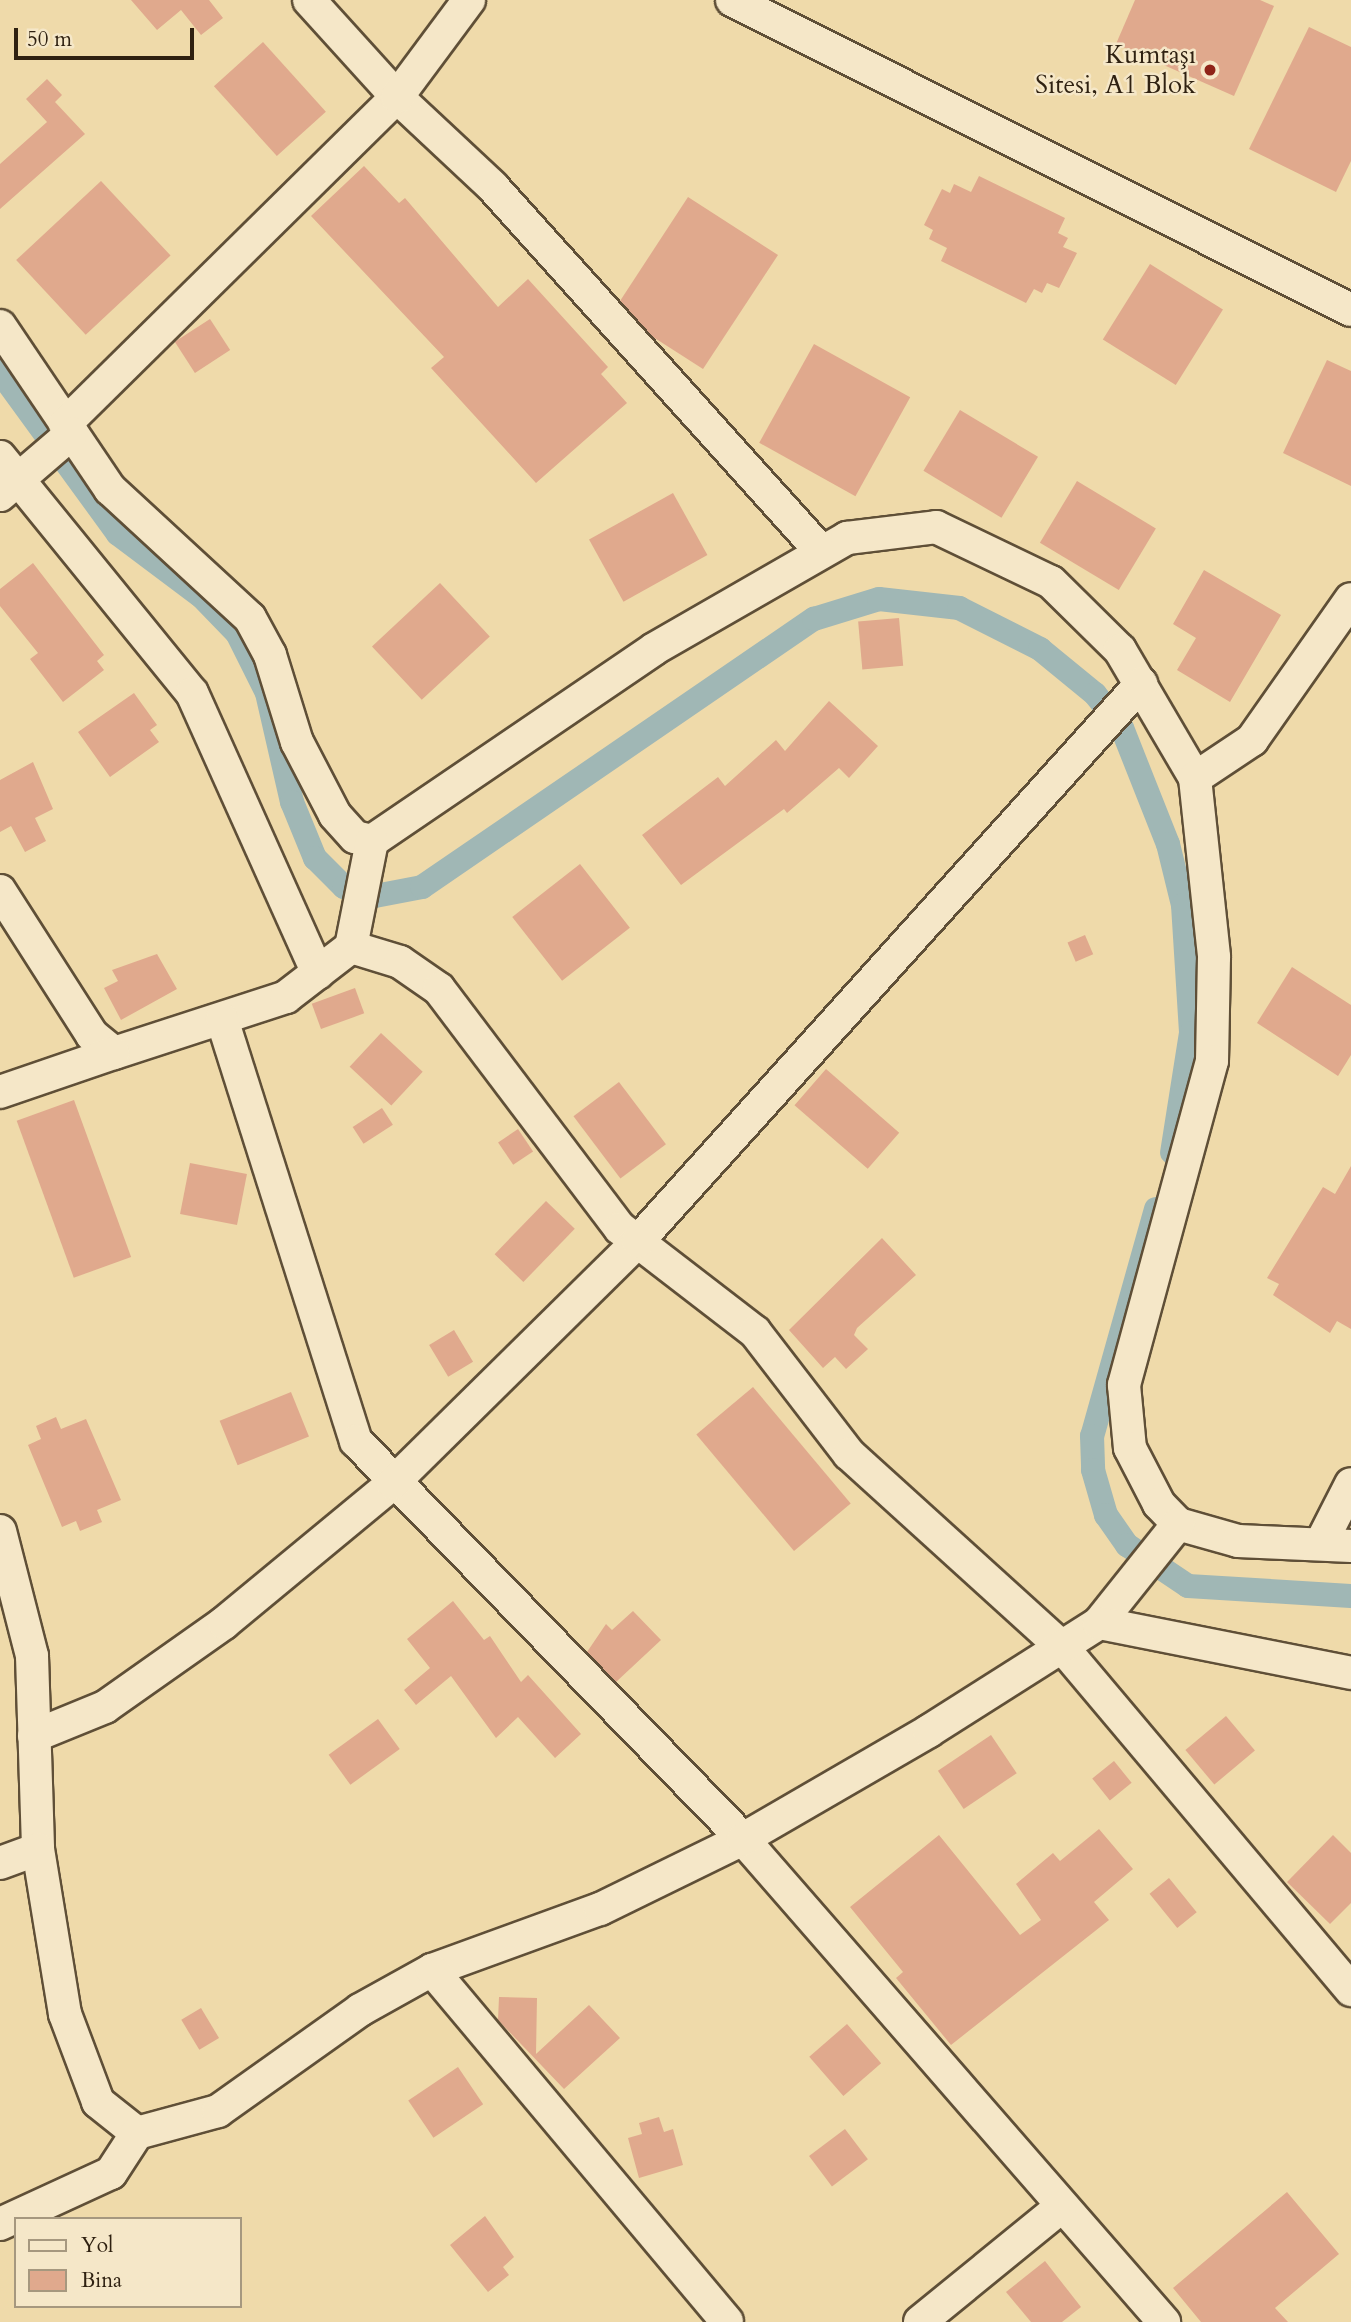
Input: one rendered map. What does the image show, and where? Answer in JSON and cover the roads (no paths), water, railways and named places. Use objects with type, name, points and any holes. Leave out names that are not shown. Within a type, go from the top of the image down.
[{"type":"street","points":[[309,0],[397,96],[492,186],[821,552]]},
{"type":"street","points":[[318,973],[192,693],[6,477],[61,438],[397,96],[469,0]]},
{"type":"street","points":[[732,0],[1351,310]]},
{"type":"street","points":[[0,326],[61,438],[110,489],[250,618],[270,655],[297,742],[335,815],[355,837],[372,841]]},
{"type":"street","points":[[0,1091],[286,997],[351,947],[372,841],[654,649],[821,552],[847,538],[936,527],[994,550],[1051,582],[1120,650],[1195,778],[1214,957],[1212,1061],[1124,1385],[1130,1448],[1159,1504],[1170,1532]]},
{"type":"street","points":[[1195,778],[1252,740],[1351,599]]},
{"type":"street","points":[[34,1736],[105,1707],[159,1669],[393,1483],[638,1241],[1141,684]]},
{"type":"street","points":[[0,891],[92,1035],[114,1053]]},
{"type":"street","points":[[351,947],[400,962],[439,989],[620,1228],[755,1332],[849,1454],[1064,1650],[1351,1990]]},
{"type":"street","points":[[222,1019],[333,1382],[356,1441],[393,1483],[743,1839],[1060,2208],[1164,2322]]},
{"type":"street","points":[[1170,1532],[1238,1541],[1336,1545],[1351,1484]]},
{"type":"street","points":[[0,1531],[32,1656],[38,1849],[65,2014],[98,2102],[137,2133]]},
{"type":"street","points":[[15,2217],[110,2173],[137,2133],[218,2111],[360,2010],[432,1970],[600,1909],[743,1839],[1064,1650],[1099,1623],[1170,1532]]},
{"type":"street","points":[[1099,1623],[1351,1673]]},
{"type":"street","points":[[0,1863],[38,1849]]},
{"type":"street","points":[[432,1970],[727,2322]]},
{"type":"street","points":[[920,2322],[1060,2208]]},
{"type":"waterway","points":[[0,372],[118,534],[201,596],[237,633],[267,693],[292,802],[315,858],[344,887],[375,896],[422,887],[814,619],[879,599],[959,608],[1040,649],[1095,694],[1122,728],[1168,844],[1183,905],[1191,1033],[1172,1153]]},
{"type":"waterway","points":[[1156,1209],[1092,1436],[1093,1470],[1106,1515],[1127,1545],[1188,1586],[1351,1596]]},
{"type":"place","name":"Kumtaşı Sitesi, A1 Blok","points":[[1210,70]]}]
